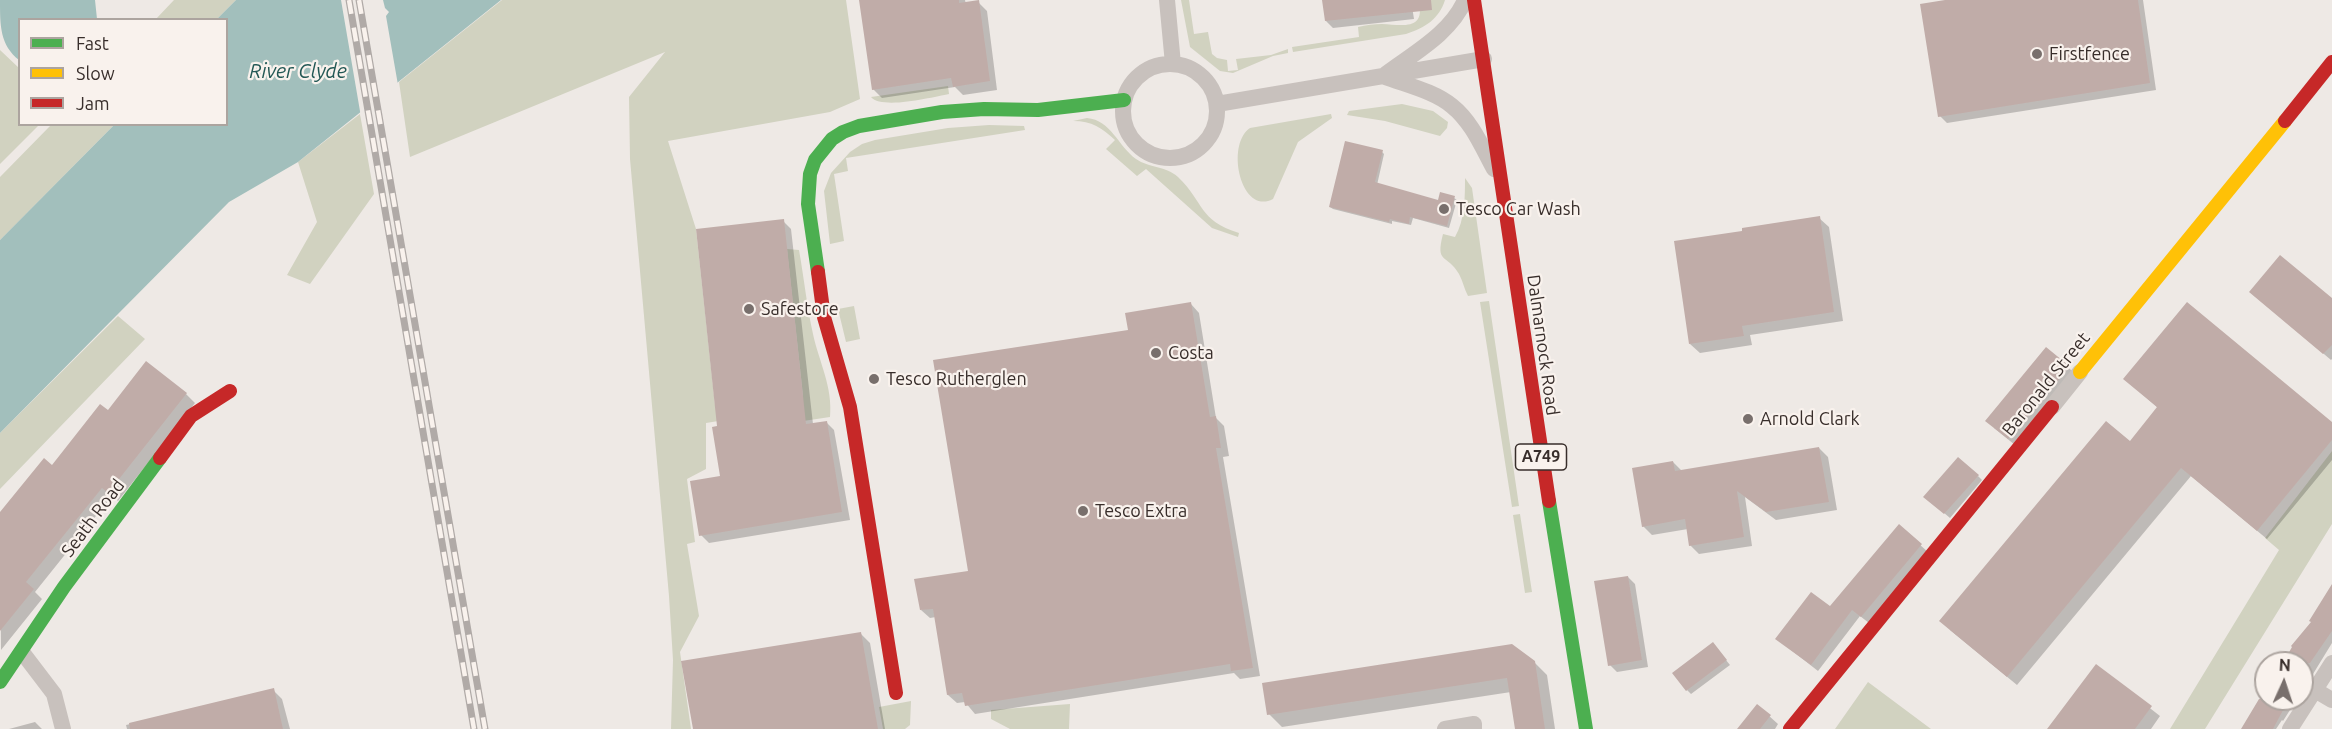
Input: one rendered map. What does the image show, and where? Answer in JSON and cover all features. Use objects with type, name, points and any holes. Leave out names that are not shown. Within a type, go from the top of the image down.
[{"type":"street","points":[[1167,0],[1173,64]]},
{"type":"street","points":[[1382,76],[1446,27],[1460,12],[1465,0]]},
{"type":"street","name":"Dalmarnock Road","points":[[1474,0],[1532,400],[1586,729]]},
{"type":"street","points":[[1217,104],[1484,59]]},
{"type":"street","name":"Baronald Street","points":[[1790,729],[2246,172],[2332,63]]},
{"type":"street","points":[[1173,64],[1188,68],[1202,76],[1212,89],[1217,104],[1216,124],[1206,142],[1190,154],[1178,158],[1164,158],[1152,154],[1132,138],[1123,113],[1124,100],[1131,85],[1142,74],[1156,66],[1173,64]]},
{"type":"street","points":[[1382,76],[1434,95],[1458,111],[1470,126],[1502,185]]},
{"type":"street","points":[[896,693],[850,407],[824,317],[807,204],[809,176],[815,160],[832,139],[843,132],[869,124],[942,112],[984,109],[1038,110],[1124,100]]},
{"type":"street","name":"Seath Road","points":[[0,682],[64,587],[191,416],[230,391]]},
{"type":"street","points":[[22,652],[54,694],[63,729]]},
{"type":"street","points":[[2290,729],[2332,663]]},
{"type":"street","points":[[2315,690],[2332,700]]},
{"type":"street","points":[[1445,729],[1473,724],[1474,729]]},
{"type":"green space","points":[[174,0],[236,0],[218,18],[157,18]]},
{"type":"green space","points":[[502,0],[846,0],[860,99],[830,112],[668,141],[696,229],[715,405],[803,396],[787,249],[799,250],[811,324],[828,385],[830,406],[830,417],[790,423],[787,410],[706,423],[706,469],[687,479],[695,542],[687,544],[699,616],[680,652],[691,729],[671,729],[673,660],[669,596],[630,159],[629,97],[665,52],[410,157],[399,82]]},
{"type":"green space","points":[[1181,0],[1189,0],[1194,34],[1208,32],[1212,54],[1217,58],[1227,60],[1228,71],[1238,70],[1236,59],[1271,55],[1288,49],[1288,53],[1273,56],[1233,73],[1220,71],[1190,47]]},
{"type":"green space","points":[[1418,0],[1445,0],[1435,18],[1413,32],[1293,52],[1292,47],[1359,37],[1358,27],[1376,24],[1411,24],[1419,17]]},
{"type":"green space","points":[[0,50],[18,67],[18,126],[38,126],[0,164]]},
{"type":"green space","points":[[948,86],[949,94],[908,102],[877,101],[871,97]]},
{"type":"green space","points":[[1402,104],[1433,111],[1448,122],[1447,128],[1440,136],[1385,121],[1347,115],[1349,111]]},
{"type":"green space","points":[[360,114],[374,194],[310,284],[287,275],[317,222],[298,162]]},
{"type":"green space","points":[[1331,114],[1332,118],[1298,142],[1273,199],[1262,202],[1252,197],[1240,176],[1238,162],[1242,137],[1250,128]]},
{"type":"green space","points":[[1087,118],[1102,123],[1108,128],[1136,159],[1173,173],[1187,186],[1209,216],[1226,228],[1239,233],[1238,237],[1212,228],[1146,169],[1137,176],[1106,149],[1115,140],[1091,124],[1073,121]]},
{"type":"green space","points":[[989,125],[1024,126],[1025,130],[846,158],[848,171],[834,174],[844,241],[830,244],[824,191],[831,173],[850,152],[862,144],[875,140],[948,128]]},
{"type":"green space","points":[[50,126],[113,126],[0,240],[0,177]]},
{"type":"green space","points":[[1465,178],[1472,188],[1487,293],[1468,296],[1459,274],[1441,255],[1440,250],[1443,234],[1455,237],[1461,223]]},
{"type":"green space","points":[[1489,301],[1519,506],[1512,507],[1480,302]]},
{"type":"green space","points":[[854,306],[860,339],[846,342],[838,309]]},
{"type":"green space","points":[[118,316],[145,339],[0,489],[0,433]]},
{"type":"green space","points":[[2332,451],[2332,524],[2205,729],[2170,729],[2279,550],[2265,538]]},
{"type":"green space","points":[[1520,514],[1532,592],[1525,593],[1513,515]]},
{"type":"green space","points":[[1868,682],[1931,729],[1835,729]]},
{"type":"green space","points":[[911,701],[910,725],[905,729],[883,729],[879,707]]},
{"type":"green space","points":[[1070,704],[1069,729],[1010,729],[991,719],[991,710]]},
{"type":"water","points":[[0,0],[95,0],[97,18],[18,18],[18,59],[8,48],[1,26]]},
{"type":"water","name":"River Clyde","points":[[236,0],[501,0],[298,162],[229,202],[0,433],[0,240],[113,126],[228,126],[228,18],[218,18]]},
{"type":"pier","points":[[341,0],[383,0],[389,12],[386,16],[398,85],[361,117]]},
{"type":"building","points":[[859,0],[959,0],[959,3],[979,0],[990,81],[953,87],[951,78],[872,90]]},
{"type":"building","points":[[1322,0],[1431,0],[1432,10],[1325,21]]},
{"type":"building","name":"Firstfence","points":[[1945,0],[2138,0],[2150,83],[1938,117],[1920,4]]},
{"type":"building","points":[[1345,141],[1383,150],[1375,182],[1438,200],[1440,192],[1455,196],[1447,226],[1410,217],[1409,224],[1390,219],[1389,222],[1329,207]]},
{"type":"building","points":[[1820,216],[1834,312],[1742,326],[1744,336],[1689,344],[1674,241]]},
{"type":"building","points":[[784,219],[806,424],[827,421],[842,512],[699,536],[690,481],[720,476],[712,427],[717,426],[696,229]]},
{"type":"building","points":[[2280,255],[2332,298],[2332,345],[2323,354],[2249,292]]},
{"type":"building","name":"Tesco Extra","points":[[1191,302],[1210,417],[1216,416],[1221,448],[1216,448],[1253,668],[1231,671],[1230,664],[965,706],[962,693],[947,695],[933,609],[920,610],[914,579],[968,571],[933,360],[1128,330],[1125,313]]},
{"type":"building","points":[[2187,302],[2332,422],[2332,440],[2257,531],[2181,468],[2007,677],[1939,621],[2106,421],[2130,441],[2157,407],[2123,379]]},
{"type":"building","points":[[2046,347],[2068,365],[2066,371],[2008,439],[1985,421]]},
{"type":"building","points":[[146,361],[187,393],[108,493],[102,488],[26,582],[34,589],[0,631],[0,512],[44,458],[52,465],[100,404],[108,410]]},
{"type":"building","points":[[1819,447],[1829,502],[1766,512],[1737,491],[1744,537],[1689,546],[1685,519],[1642,527],[1632,468],[1673,461],[1675,471]]},
{"type":"building","points":[[1958,457],[1979,475],[1944,514],[1923,497]]},
{"type":"building","points":[[1899,524],[1922,544],[1861,617],[1852,610],[1811,665],[1775,639],[1811,592],[1830,606]]},
{"type":"building","points":[[1628,576],[1642,660],[1608,666],[1594,581]]},
{"type":"building","points":[[2332,584],[2332,631],[2314,657],[2314,651],[2290,651],[2291,646],[2311,622],[2309,621]]},
{"type":"building","points":[[861,632],[878,729],[693,729],[681,661]]},
{"type":"building","points":[[1713,642],[1727,660],[1686,691],[1672,673]]},
{"type":"building","points":[[1512,644],[1535,661],[1545,729],[1515,729],[1507,678],[1267,715],[1262,683]]},
{"type":"building","points":[[2096,664],[2152,706],[2135,729],[2047,729]]},
{"type":"building","points":[[274,688],[283,729],[130,729],[129,723]]},
{"type":"building","points":[[1757,704],[1771,715],[1760,729],[1737,729]]},
{"type":"building","points":[[2254,707],[2254,711],[2283,711],[2273,729],[2241,729]]},
{"type":"railway","points":[[349,0],[474,729]]},
{"type":"railway","points":[[359,0],[485,729]]},
{"type":"traffic: fast","points":[[818,272],[808,204],[810,174],[815,160],[832,139],[843,132],[859,126],[942,112],[984,109],[1038,110],[1124,100]]},
{"type":"traffic: fast","points":[[0,682],[64,587],[160,458]]},
{"type":"traffic: fast","points":[[1549,501],[1586,729]]},
{"type":"traffic: slow","points":[[2080,372],[2285,121]]},
{"type":"traffic: jam","points":[[1474,0],[1549,501]]},
{"type":"traffic: jam","points":[[2285,121],[2332,62]]},
{"type":"traffic: jam","points":[[818,272],[824,317],[850,407],[896,693]]},
{"type":"traffic: jam","points":[[160,458],[191,416],[230,391]]},
{"type":"traffic: jam","points":[[1790,729],[2052,407]]},
{"type":"place","name":"Firstfence","points":[[2037,54]]},
{"type":"place","name":"Tesco Car Wash","points":[[1444,209]]},
{"type":"place","name":"Safestore","points":[[749,309]]},
{"type":"place","name":"Costa","points":[[1156,353]]},
{"type":"place","name":"Tesco Rutherglen","points":[[874,379]]},
{"type":"place","name":"Arnold Clark","points":[[1748,419]]},
{"type":"place","name":"Tesco Extra","points":[[1083,511]]}]
